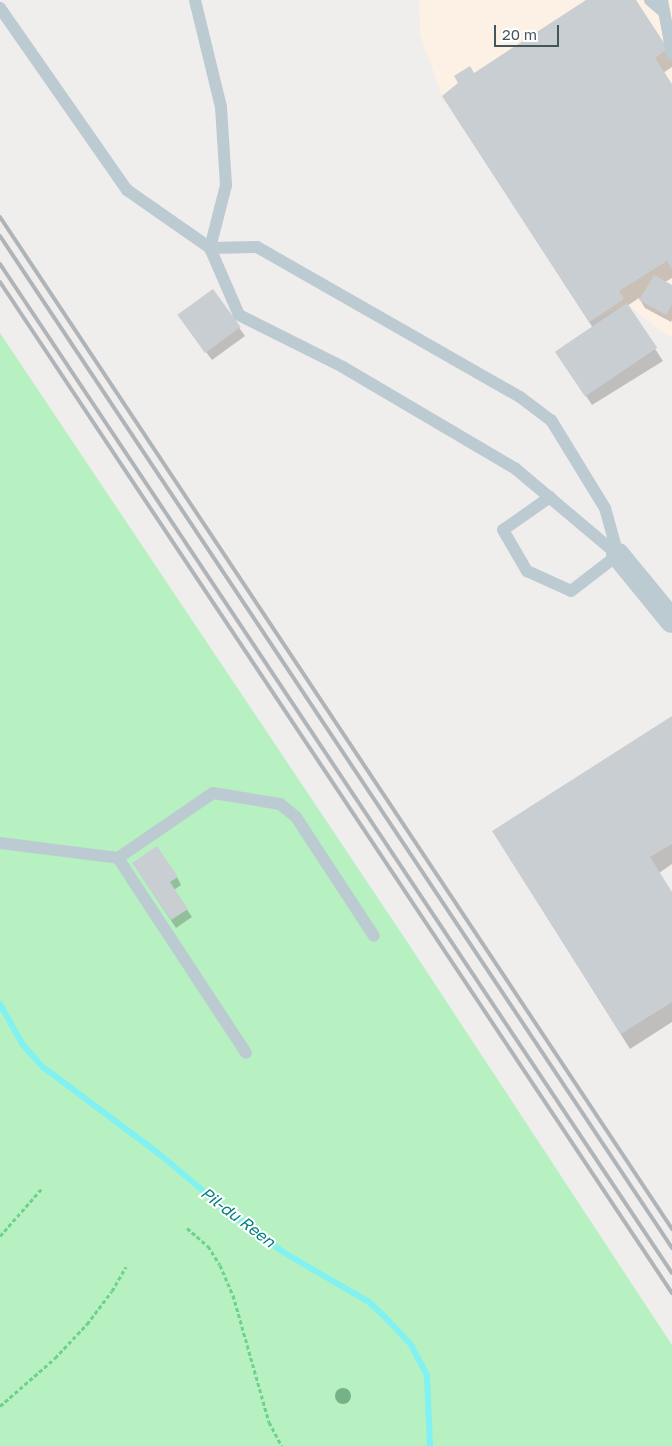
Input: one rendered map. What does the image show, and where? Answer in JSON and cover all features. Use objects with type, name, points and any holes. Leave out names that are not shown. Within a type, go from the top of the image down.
[{"type":"street","points":[[618,556],[672,621]]},
{"type":"lane","points":[[195,0],[221,107],[226,185],[210,248]]},
{"type":"lane","points":[[650,0],[663,6],[672,54]]},
{"type":"lane","points":[[0,8],[127,190],[210,248],[239,315],[343,367],[516,469],[618,556]]},
{"type":"lane","points":[[210,248],[257,247],[520,397],[551,420],[605,508],[618,556]]},
{"type":"lane","points":[[550,497],[502,530],[527,571],[571,591],[618,556]]},
{"type":"lane","points":[[0,843],[118,858],[213,793],[280,804],[296,817],[374,936]]},
{"type":"lane","points":[[118,858],[246,1053]]},
{"type":"path","points":[[0,1236],[43,1187]]},
{"type":"path","points":[[187,1228],[208,1246],[220,1265],[233,1295],[270,1422],[282,1446]]},
{"type":"path","points":[[0,1406],[55,1358],[87,1324],[112,1291],[126,1267]]},
{"type":"shaded area","points":[[419,0],[672,0],[672,337],[662,332],[627,304],[589,322],[442,96],[420,34]]},
{"type":"green space","points":[[0,333],[406,940],[672,1345],[672,1446],[0,1446]]},
{"type":"building","points":[[586,0],[636,0],[668,49],[655,58],[672,84],[672,269],[667,261],[619,291],[624,299],[589,322],[442,96],[458,83],[454,76],[470,66],[474,73]]},
{"type":"building","points":[[654,275],[672,285],[672,305],[666,315],[639,300]]},
{"type":"building","points":[[213,289],[241,327],[205,353],[177,315]]},
{"type":"building","points":[[627,303],[657,348],[585,396],[555,352]]},
{"type":"building","points":[[672,716],[672,844],[650,857],[672,892],[672,1002],[621,1034],[492,831]]},
{"type":"building","points":[[157,846],[178,877],[170,882],[188,909],[171,920],[132,863]]},
{"type":"waterway","name":"Pil-du Reen","points":[[0,1004],[23,1045],[43,1067],[158,1153],[225,1209],[283,1252],[369,1302],[386,1318],[411,1345],[427,1375],[430,1446]]},
{"type":"railway","points":[[0,217],[672,1229]]},
{"type":"railway","points":[[0,236],[672,1248]]},
{"type":"railway","points":[[0,264],[672,1273]]},
{"type":"railway","points":[[0,282],[672,1293]]}]
